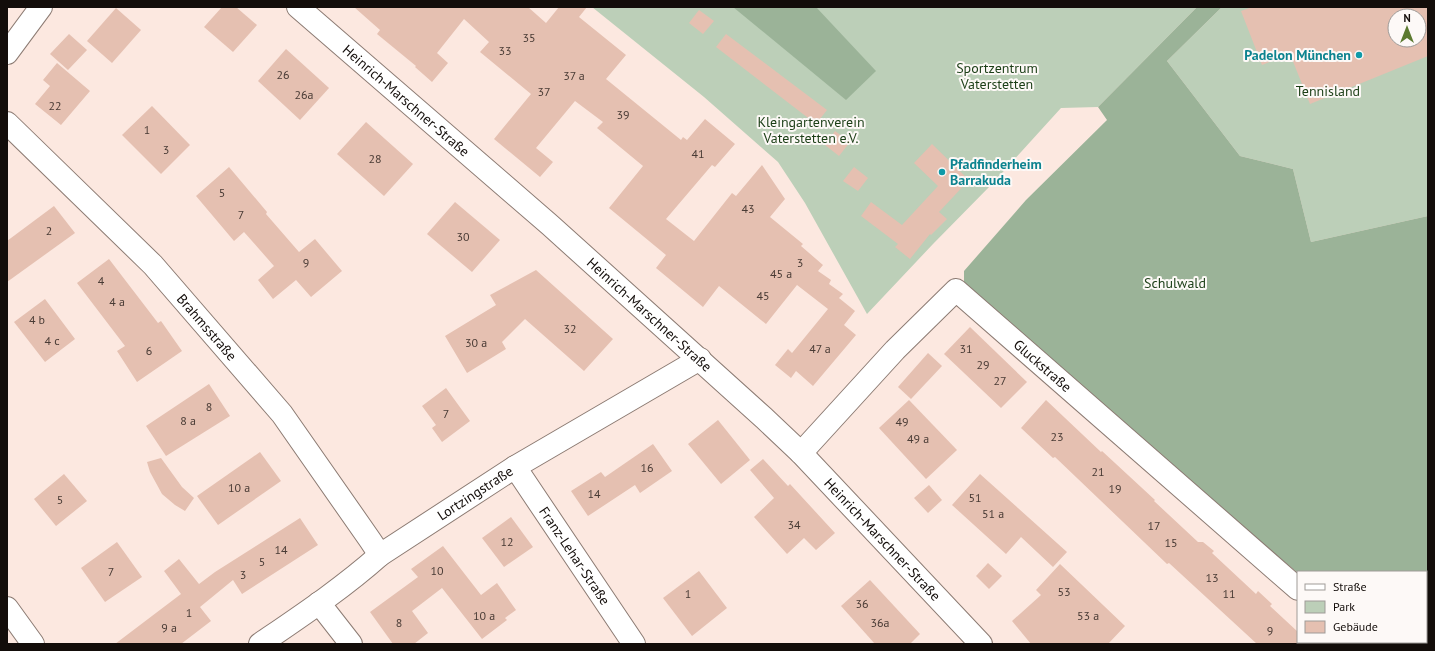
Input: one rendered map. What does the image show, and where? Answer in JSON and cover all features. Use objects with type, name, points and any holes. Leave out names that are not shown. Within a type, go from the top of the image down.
[{"type":"street","points":[[7,53],[41,7]]},
{"type":"street","name":"Heinrich-Marschner-Straße","points":[[298,7],[550,225],[700,359],[801,453],[981,644]]},
{"type":"street","name":"Brahmsstraße","points":[[7,123],[153,265],[282,414],[380,555]]},
{"type":"street","name":"Gluckstraße","points":[[801,453],[895,350],[956,290],[1297,588]]},
{"type":"street","name":"Lortzingstraße","points":[[260,644],[319,603],[366,568],[380,555],[515,467],[700,359]]},
{"type":"street","name":"Franz-Lehar-Straße","points":[[515,467],[634,644]]},
{"type":"street","points":[[319,603],[351,644]]},
{"type":"street","points":[[7,608],[33,644]]},
{"type":"green space","points":[[592,7],[1197,7],[1098,107],[1061,108],[992,184],[867,314],[805,203],[778,162],[704,97]]},
{"type":"green space","points":[[733,7],[816,7],[876,71],[846,100]]},
{"type":"green space","name":"Schulwald","points":[[1197,7],[1222,7],[1167,61],[1240,156],[1293,169],[1311,242],[1428,216],[1428,644],[1374,643],[1427,643],[1427,571],[1297,572],[1184,479],[964,287],[964,271],[1026,200],[1107,120],[1098,107]]},
{"type":"green space","name":"Tennisland","points":[[1222,7],[1428,7],[1428,216],[1311,242],[1293,169],[1240,156],[1167,61]]},
{"type":"building","points":[[222,7],[236,7],[257,25],[233,52],[204,27]]},
{"type":"building","points":[[354,7],[528,7],[546,23],[559,7],[587,7],[579,17],[626,55],[606,79],[681,140],[683,137],[687,140],[705,119],[735,144],[715,167],[712,165],[666,219],[694,241],[732,193],[736,196],[762,165],[785,199],[770,217],[803,244],[801,246],[823,265],[818,271],[831,280],[829,284],[843,294],[839,298],[855,311],[844,325],[856,335],[813,386],[796,371],[791,378],[775,365],[788,349],[792,353],[828,309],[797,285],[766,324],[719,286],[703,307],[656,268],[666,255],[609,208],[643,166],[597,128],[603,122],[575,101],[536,148],[553,162],[540,177],[494,139],[531,94],[480,52],[489,42],[464,19],[437,53],[448,63],[432,82],[415,67],[416,66],[377,34],[380,30]]},
{"type":"building","name":"Padelon München","points":[[1252,7],[1428,7],[1428,56],[1310,104],[1290,54],[1262,65],[1241,11]]},
{"type":"building","points":[[116,8],[141,30],[112,63],[87,41]]},
{"type":"building","points":[[699,10],[714,21],[703,34],[689,23]]},
{"type":"building","points":[[69,34],[87,50],[68,70],[50,54]]},
{"type":"building","points":[[726,34],[827,110],[816,124],[716,47]]},
{"type":"building","points":[[286,49],[329,88],[300,120],[258,81]]},
{"type":"building","points":[[57,63],[90,91],[61,125],[35,104],[50,86],[43,80]]},
{"type":"building","points":[[152,106],[190,145],[161,174],[122,135]]},
{"type":"building","points":[[366,122],[413,164],[384,196],[337,154]]},
{"type":"building","points":[[835,131],[850,142],[839,156],[825,145]]},
{"type":"building","points":[[932,144],[969,180],[939,212],[947,219],[931,235],[930,234],[910,259],[895,247],[898,244],[861,216],[871,202],[902,225],[938,186],[914,163]]},
{"type":"building","points":[[229,167],[267,212],[266,214],[299,252],[315,239],[342,271],[311,297],[296,280],[273,299],[258,280],[274,266],[244,232],[234,241],[196,196]]},
{"type":"building","points":[[854,167],[868,178],[858,191],[843,181]]},
{"type":"building","points":[[455,202],[500,240],[472,272],[427,234]]},
{"type":"building","points":[[54,206],[75,233],[7,282],[7,241]]},
{"type":"building","points":[[109,259],[158,323],[161,321],[182,351],[137,382],[117,351],[125,346],[77,283]]},
{"type":"building","points":[[536,270],[613,339],[584,371],[525,319],[502,342],[506,349],[467,373],[445,336],[496,305],[490,295]]},
{"type":"building","points":[[45,299],[75,339],[45,362],[14,322]]},
{"type":"building","points":[[970,327],[1027,382],[1001,408],[944,354]]},
{"type":"building","points":[[928,353],[942,366],[911,399],[898,387]]},
{"type":"building","points":[[209,384],[230,416],[166,456],[146,426]]},
{"type":"building","points":[[446,388],[470,421],[442,442],[432,428],[436,425],[422,406]]},
{"type":"building","points":[[909,400],[957,450],[926,479],[879,428]]},
{"type":"building","points":[[1046,400],[1155,500],[1154,501],[1198,542],[1203,542],[1214,551],[1212,553],[1256,594],[1258,591],[1272,604],[1270,606],[1297,631],[1298,644],[1257,644],[1169,563],[1167,564],[1055,457],[1053,458],[1021,428]]},
{"type":"building","points":[[718,420],[750,460],[721,484],[688,444]]},
{"type":"building","points":[[653,444],[672,471],[640,493],[635,485],[588,516],[571,491],[601,472],[605,477]]},
{"type":"building","points":[[260,452],[281,481],[218,525],[197,496]]},
{"type":"building","points":[[161,458],[182,487],[194,498],[185,511],[162,494],[150,472],[147,462]]},
{"type":"building","points":[[763,459],[788,486],[790,484],[835,533],[816,550],[804,538],[787,554],[754,517],[774,498],[750,470]]},
{"type":"building","points":[[64,474],[87,501],[56,526],[34,499]]},
{"type":"building","points":[[980,474],[1067,552],[1053,567],[1021,537],[1006,554],[952,505]]},
{"type":"building","points":[[929,485],[942,500],[928,513],[914,498]]},
{"type":"building","points":[[511,517],[533,547],[504,567],[482,538]]},
{"type":"building","points":[[300,518],[318,545],[242,594],[233,580],[200,607],[211,621],[181,644],[115,644],[181,594],[164,571],[179,559],[199,584],[215,572]]},
{"type":"building","points":[[117,542],[142,577],[105,602],[81,568]]},
{"type":"building","points":[[443,546],[481,595],[497,583],[516,610],[505,618],[507,620],[482,639],[442,588],[412,611],[428,633],[414,644],[393,644],[370,612],[418,577],[411,569]]},
{"type":"building","points":[[988,563],[1002,576],[989,589],[976,576]]},
{"type":"building","points":[[1060,564],[1125,626],[1108,644],[1031,644],[1012,621],[1041,595],[1036,590]]},
{"type":"building","points":[[699,571],[727,608],[692,636],[663,598]]},
{"type":"building","points":[[870,580],[920,634],[910,644],[875,644],[841,606]]},
{"type":"place","name":"Padelon München","points":[[1359,55]]},
{"type":"place","name":"Pfadfinderheim Barrakuda","points":[[942,172]]},
{"type":"park label","name":"Sportzentrum Vaterstetten","points":[[997,76]]},
{"type":"park label","name":"Kleingartenverein Vaterstetten e.V.","points":[[811,130]]}]
